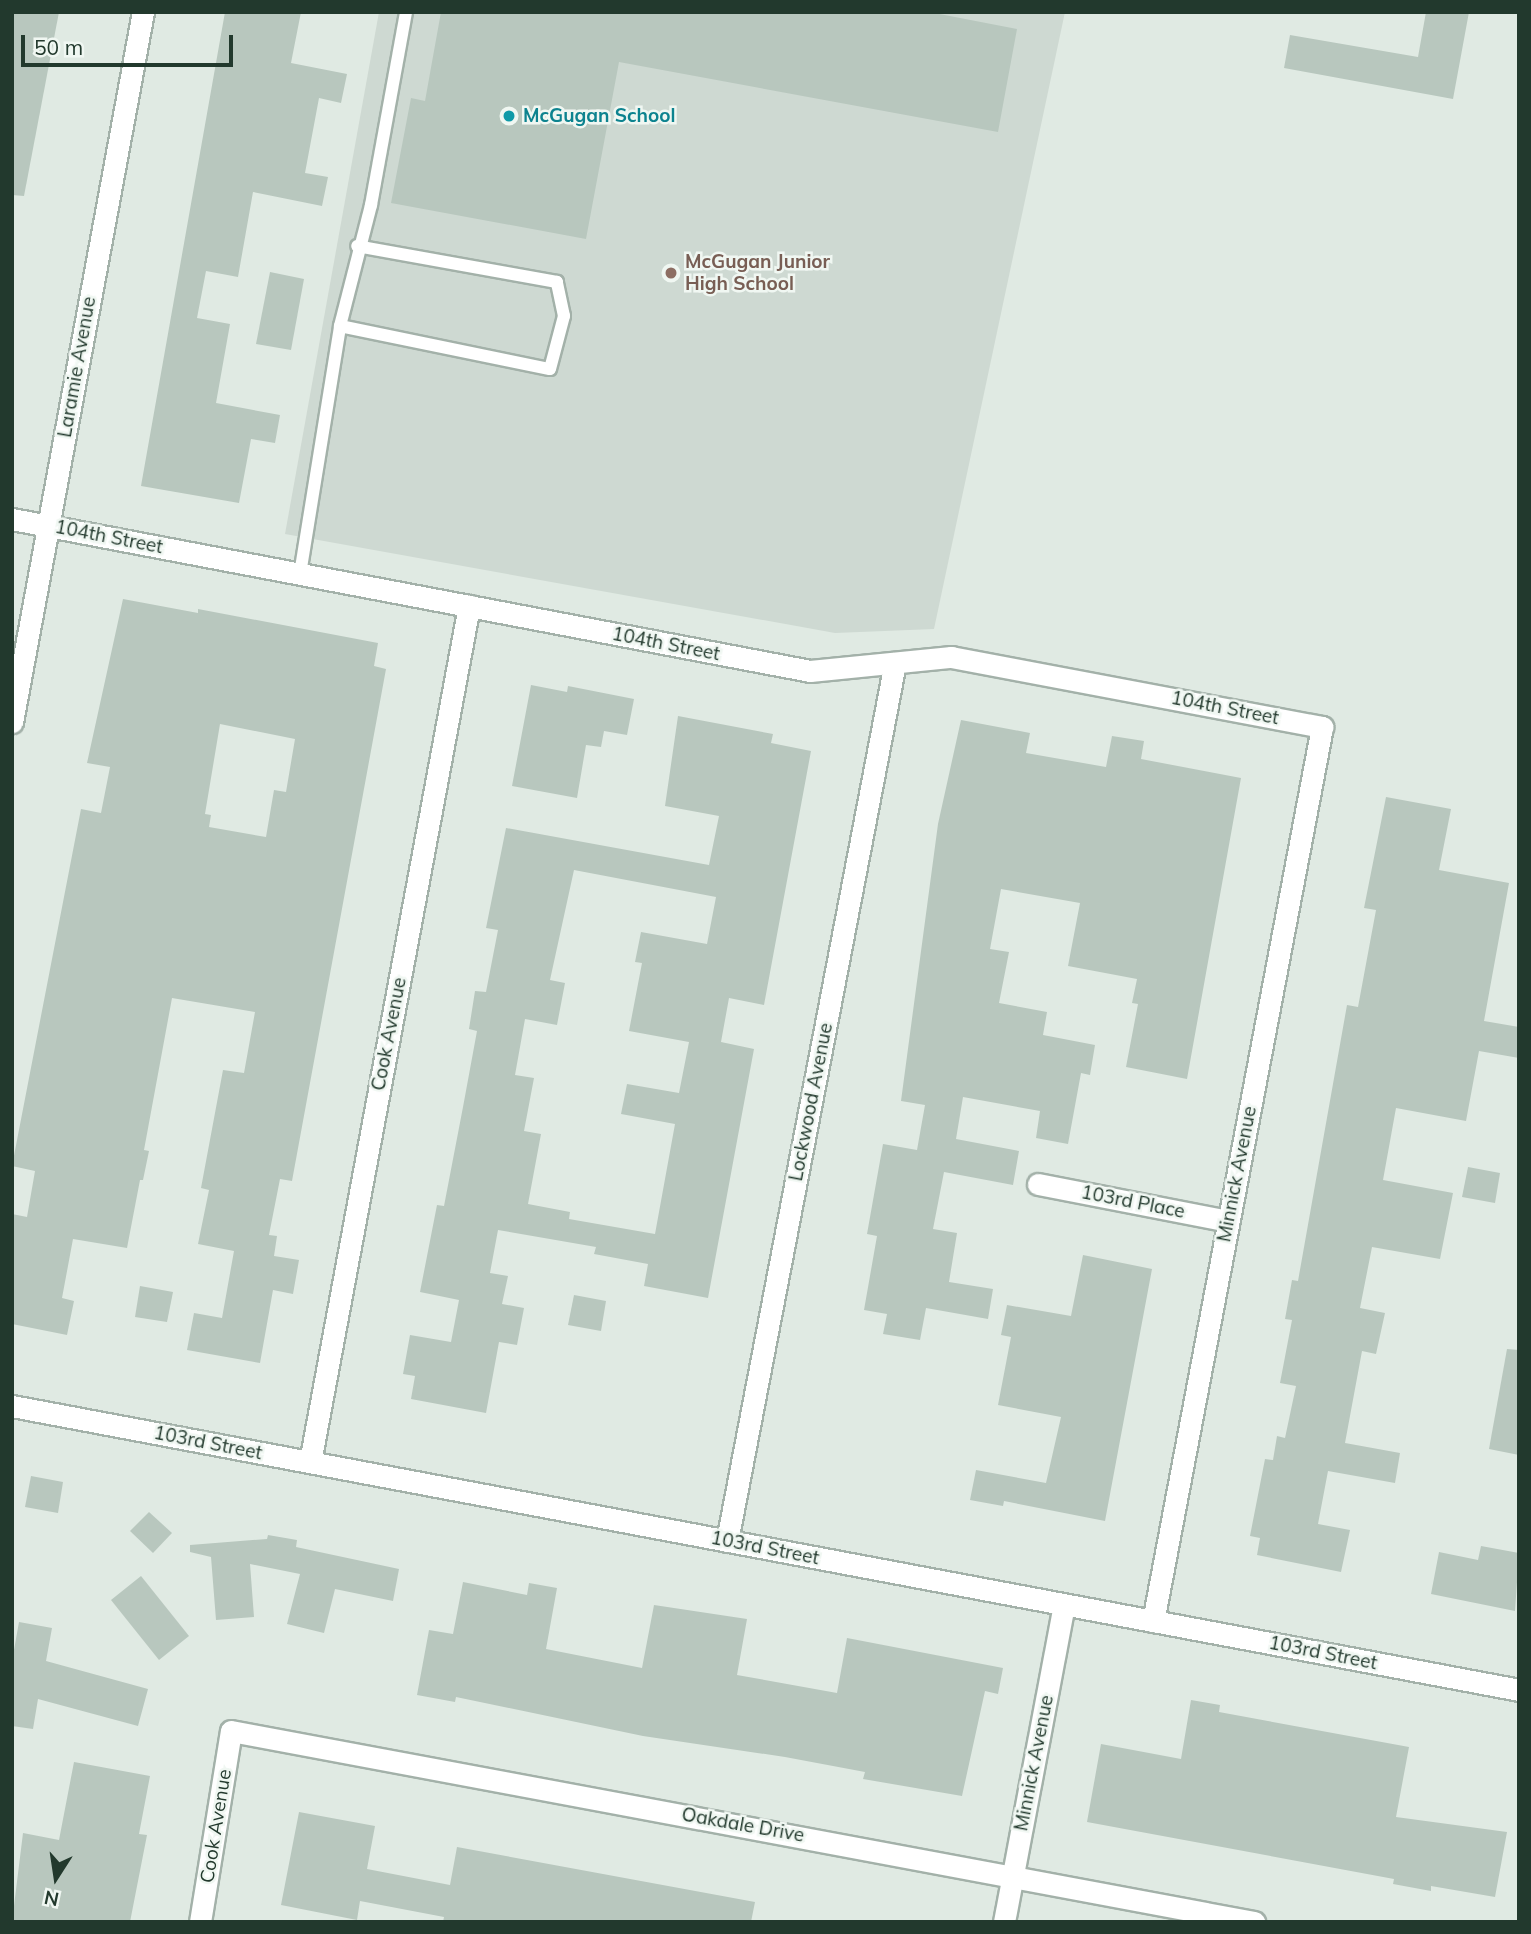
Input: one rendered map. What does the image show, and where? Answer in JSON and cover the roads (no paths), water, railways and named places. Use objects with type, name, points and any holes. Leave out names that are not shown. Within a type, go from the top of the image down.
[{"type":"street","name":"Laramie Avenue","points":[[12,722],[143,12]]},
{"type":"street","name":"104th Street","points":[[12,519],[810,671],[951,657],[1322,727]]},
{"type":"street","name":"Cook Avenue","points":[[310,1462],[469,606]]},
{"type":"street","name":"Lockwood Avenue","points":[[727,1541],[895,663]]},
{"type":"street","name":"Minnick Avenue","points":[[1153,1621],[1322,727]]},
{"type":"street","name":"103rd Place","points":[[1038,1184],[1228,1221]]},
{"type":"street","name":"103rd Street","points":[[12,1406],[1519,1690]]},
{"type":"street","name":"Minnick Avenue","points":[[1004,1922],[1064,1605]]},
{"type":"street","name":"Cook Avenue","points":[[200,1922],[231,1731]]},
{"type":"street","name":"Oakdale Drive","points":[[231,1731],[1013,1874],[1254,1922]]},
{"type":"lane","points":[[300,574],[340,326],[357,246],[371,205],[406,12]]},
{"type":"lane","points":[[340,326],[550,369],[564,316],[557,282],[357,246]]},
{"type":"place","name":"McGugan School","points":[[509,116]]},
{"type":"place","name":"McGugan Junior High School","points":[[671,273]]}]
